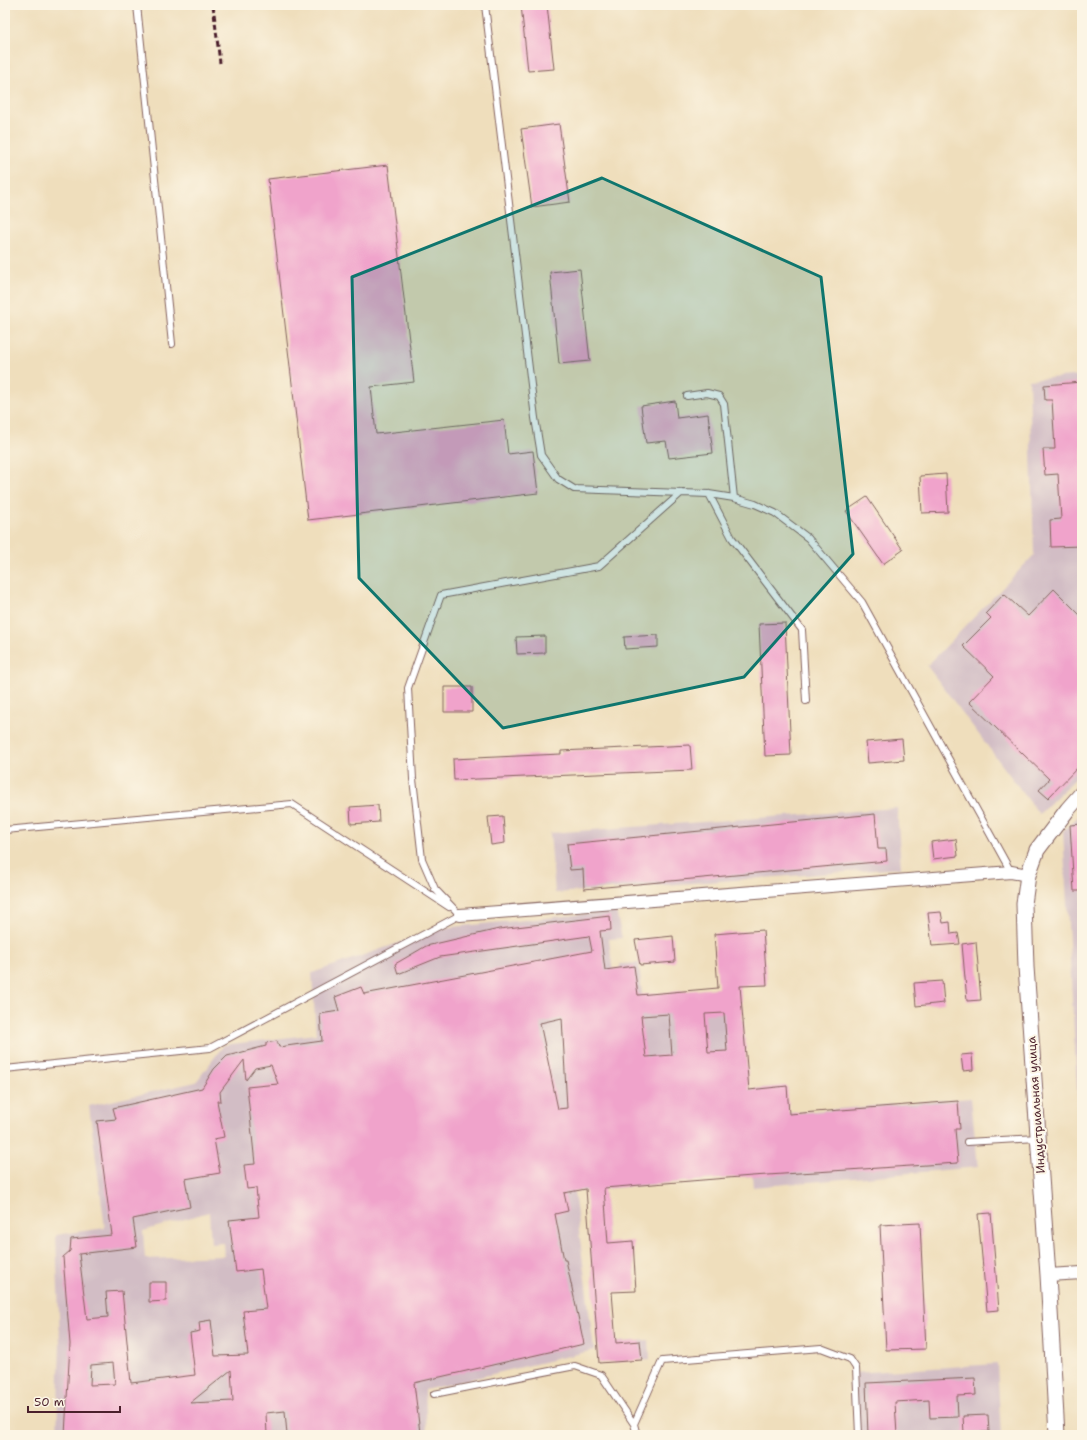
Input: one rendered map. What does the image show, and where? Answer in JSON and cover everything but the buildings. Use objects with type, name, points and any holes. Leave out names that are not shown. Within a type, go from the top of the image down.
[{"type":"street","name":"Индустриальная улица","points":[[1058,1435],[1026,967],[1024,904],[1028,875],[1037,850],[1082,793]]},
{"type":"street","points":[[460,915],[1011,872],[1028,875]]},
{"type":"street","points":[[1048,1275],[1082,1273]]},
{"type":"lane","points":[[137,5],[172,344]]},
{"type":"lane","points":[[485,5],[535,418],[541,454],[558,479],[574,489],[709,494],[734,498],[755,504],[775,513],[808,538],[862,602],[1011,872]]},
{"type":"lane","points":[[687,396],[707,394],[719,396],[724,404],[734,498]]},
{"type":"lane","points":[[460,915],[435,890],[422,859],[413,779],[408,688],[441,594],[599,566],[681,493]]},
{"type":"lane","points":[[709,494],[732,538],[802,630],[806,701]]},
{"type":"lane","points":[[5,830],[292,804],[460,915]]},
{"type":"lane","points":[[5,1069],[210,1048],[460,915]]},
{"type":"lane","points":[[967,1142],[1038,1138]]},
{"type":"lane","points":[[634,1424],[662,1361],[821,1348],[850,1359],[856,1368],[859,1435]]},
{"type":"lane","points":[[434,1394],[575,1366],[601,1375],[634,1424],[637,1435]]},
{"type":"highlighted area","points":[[602,178],[821,277],[853,554],[744,677],[503,728],[359,578],[352,277]]},
{"type":"shaded area","points":[[1082,375],[1082,772],[1039,814],[927,666],[1034,555],[1029,380]]},
{"type":"shaded area","points":[[897,808],[901,868],[555,893],[550,833]]},
{"type":"shaded area","points":[[1082,813],[1082,1181],[1063,831]]},
{"type":"shaded area","points":[[616,911],[622,938],[609,939],[618,1018],[626,1025],[620,964],[639,963],[642,995],[740,986],[749,1089],[787,1086],[789,1113],[971,1098],[978,1167],[753,1187],[752,1176],[604,1189],[616,1342],[649,1340],[650,1359],[599,1363],[586,1191],[574,1191],[594,1350],[425,1390],[427,1435],[57,1435],[60,1343],[56,1235],[105,1228],[89,1106],[196,1082],[224,1045],[316,1034],[312,973],[442,928]],"holes":[[[209,1212],[211,1244],[223,1243],[224,1256],[145,1259],[143,1231]]]},
{"type":"shaded area","points":[[997,1364],[1001,1435],[855,1435],[853,1373]]},
{"type":"railway","points":[[213,5],[220,63]]}]
